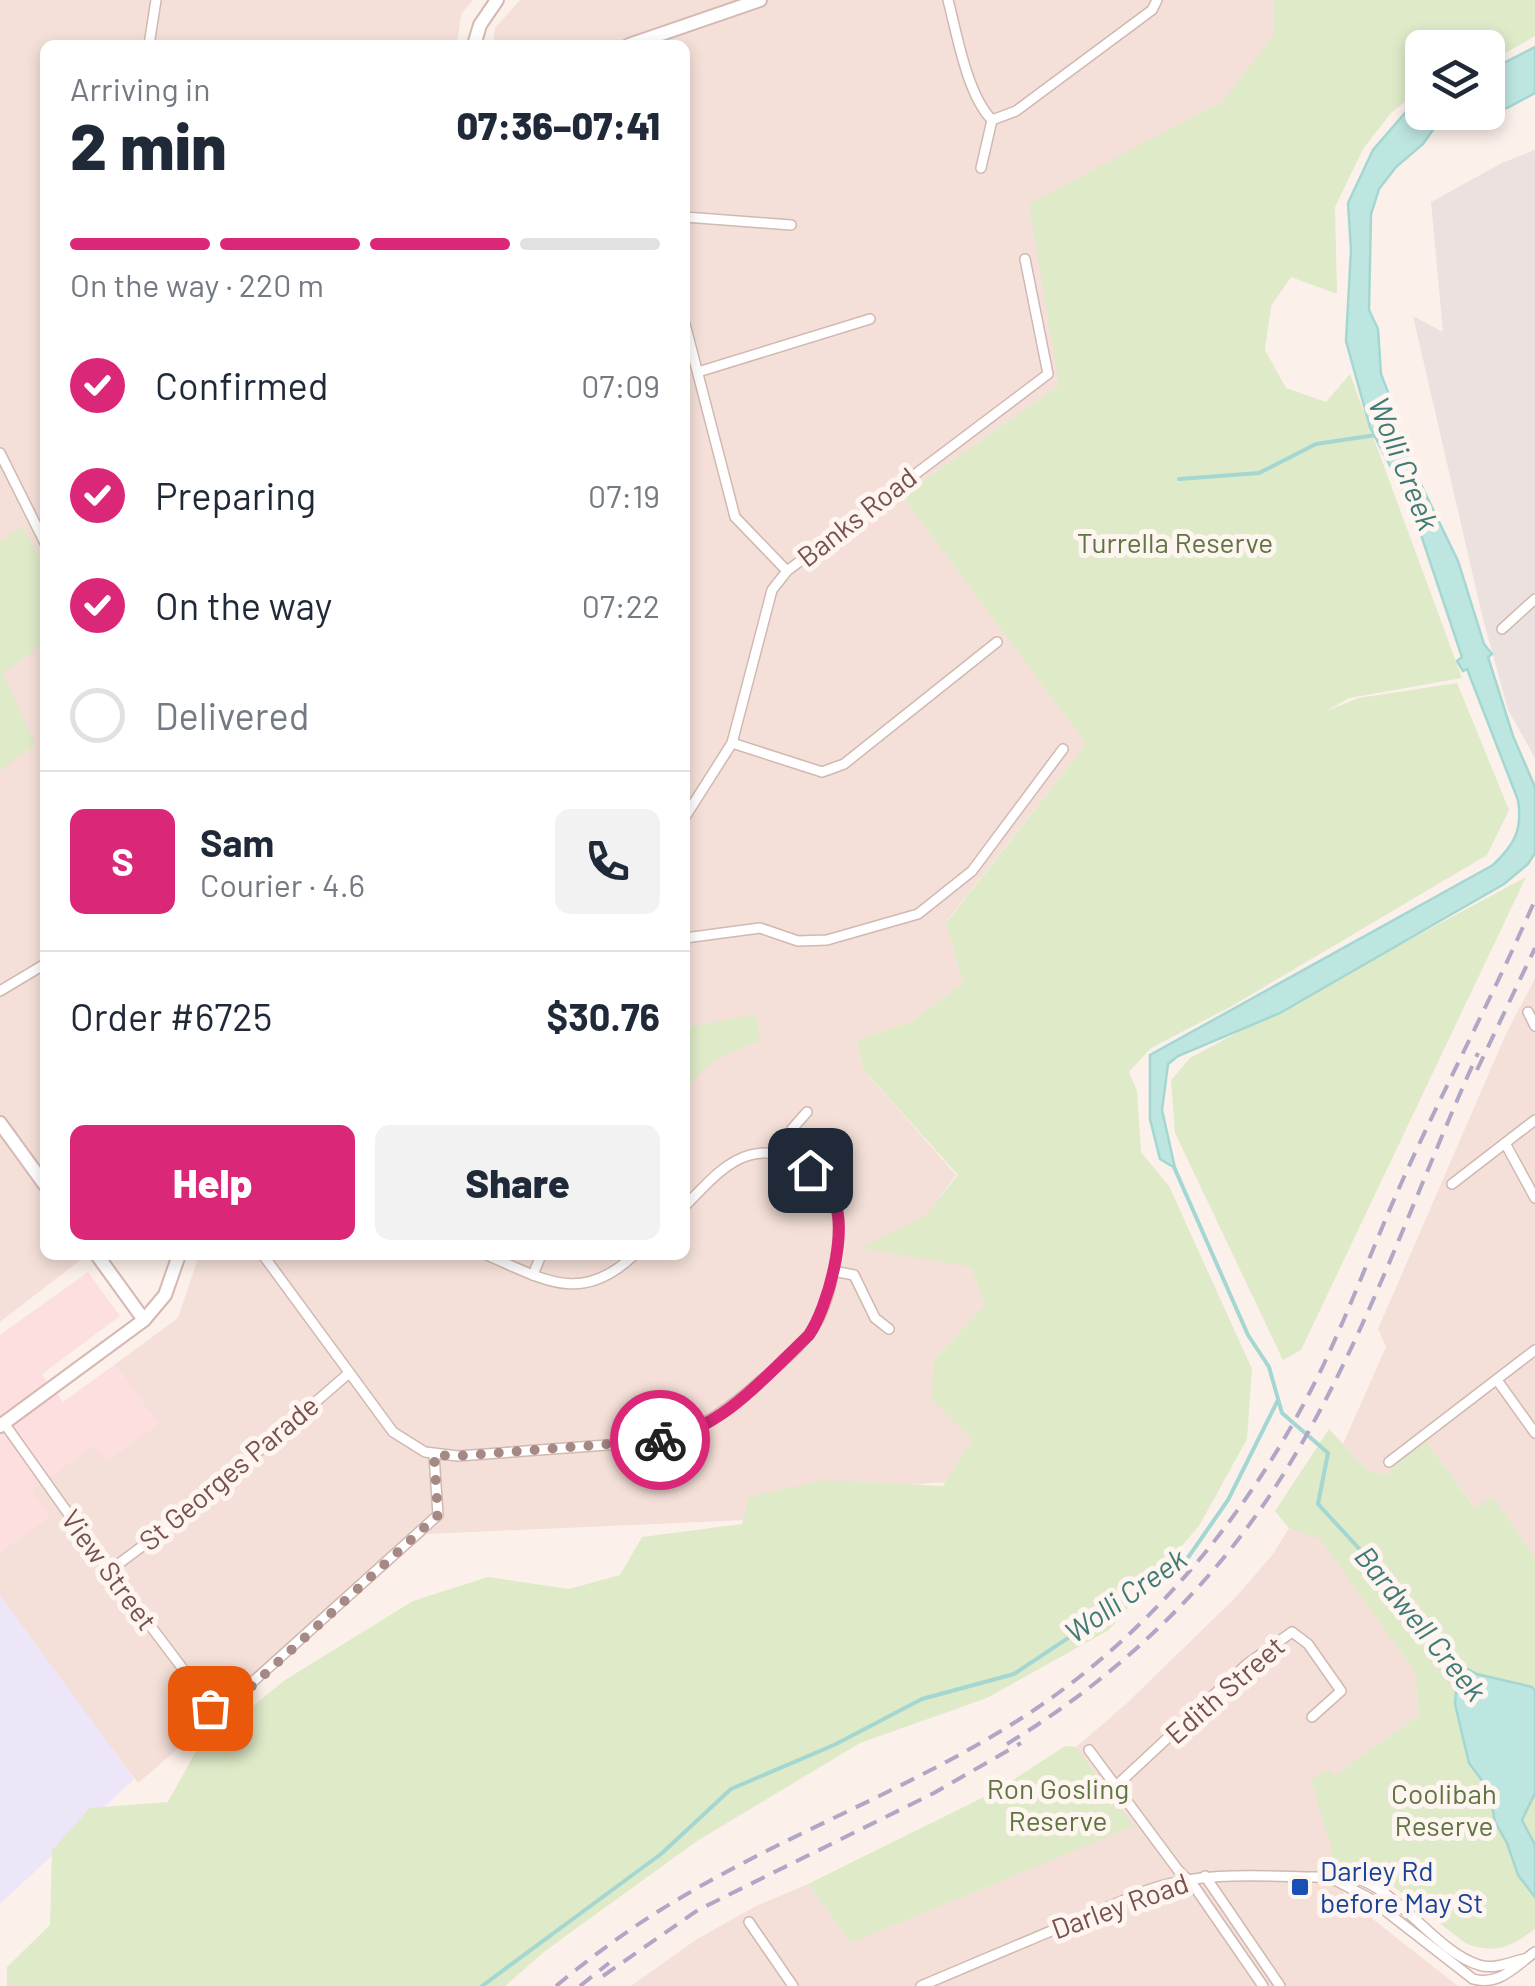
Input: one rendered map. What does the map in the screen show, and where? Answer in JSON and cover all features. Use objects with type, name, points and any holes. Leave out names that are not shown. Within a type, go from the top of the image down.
[{"type":"main road","points":[[476,40],[496,0]]},
{"type":"main road","points":[[644,40],[760,0]]},
{"type":"main road","points":[[0,1124],[40,1178]]},
{"type":"main road","points":[[101,1260],[144,1320]]},
{"type":"main road","points":[[2,1424],[144,1320],[164,1295],[177,1260]]},
{"type":"street","points":[[150,40],[156,0]]},
{"type":"street","points":[[948,0],[970,79],[992,120]]},
{"type":"street","points":[[992,120],[1016,111],[1152,10],[1157,0]]},
{"type":"street","points":[[981,168],[992,120]]},
{"type":"street","points":[[690,217],[791,225]]},
{"type":"street","name":"Banks Road","points":[[690,808],[732,743],[772,590],[787,571],[1048,374],[1025,259]]},
{"type":"street","points":[[698,372],[870,319]]},
{"type":"street","points":[[690,342],[735,518],[787,571]]},
{"type":"street","points":[[0,452],[40,533]]},
{"type":"street","points":[[1502,629],[1535,599]]},
{"type":"street","points":[[732,743],[822,772],[844,764],[997,642]]},
{"type":"street","points":[[690,937],[760,928],[798,941],[827,940],[918,914],[972,870],[1063,749]]},
{"type":"street","points":[[0,991],[40,967]]},
{"type":"street","points":[[1528,1012],[1535,1026]]},
{"type":"street","points":[[782,1154],[792,1130],[807,1112]]},
{"type":"street","points":[[1452,1184],[1535,1120]]},
{"type":"street","points":[[1505,1143],[1535,1198]]},
{"type":"street","points":[[268,1260],[393,1432],[415,1448],[434,1455],[458,1456],[648,1442],[673,1438],[727,1410],[809,1335],[824,1308],[833,1271],[838,1213],[835,1202],[820,1178],[782,1154],[749,1155],[730,1164],[690,1201]]},
{"type":"street","points":[[500,1260],[578,1286],[591,1284],[627,1260]]},
{"type":"street","points":[[533,1274],[539,1260]]},
{"type":"street","points":[[833,1271],[854,1276],[875,1318],[889,1329]]},
{"type":"street","points":[[1389,1462],[1535,1350]]},
{"type":"street","name":"St Georges Parade","points":[[109,1571],[191,1510],[349,1374]]},
{"type":"street","points":[[1497,1380],[1535,1433]]},
{"type":"street","name":"View Street","points":[[2,1424],[217,1714],[438,1515],[434,1455]]},
{"type":"street","name":"Edith Street","points":[[1116,1786],[1246,1666],[1292,1632],[1308,1644],[1341,1691],[1312,1718]]},
{"type":"street","points":[[1090,1750],[1263,1986]]},
{"type":"street","points":[[1205,1876],[1280,1986]]},
{"type":"street","name":"Darley Road","points":[[921,1986],[1148,1890],[1205,1876],[1346,1876],[1372,1885],[1479,1966]]},
{"type":"street","name":"Darley Road","points":[[1330,1878],[1369,1898],[1471,1982]]},
{"type":"street","points":[[749,1922],[794,1986]]},
{"type":"street","points":[[1524,1959],[1479,1966],[1471,1982],[1498,1980],[1535,1952]]},
{"type":"shaded area","points":[[0,0],[473,0],[461,14],[458,40],[40,40],[40,1260],[81,1260],[0,1322]]},
{"type":"shaded area","points":[[520,0],[1276,0],[1278,36],[1059,385],[902,496],[1086,744],[946,922],[963,983],[912,1021],[857,1040],[863,1069],[956,1175],[926,1216],[971,1266],[985,1304],[935,1359],[973,1440],[946,1482],[749,1497],[746,1520],[427,1534],[138,1783],[100,1733],[0,1758],[0,1449],[178,1318],[197,1260],[690,1260],[690,40],[494,40],[495,28]]},
{"type":"shaded area","points":[[1535,150],[1535,758],[1508,710],[1482,615],[1413,316],[1443,332],[1431,202],[1502,163]]},
{"type":"shaded area","points":[[1535,978],[1535,1558],[1493,1496],[1476,1509],[1427,1442],[1388,1474],[1368,1471],[1343,1444],[1386,1347],[1378,1329],[1506,1034]]},
{"type":"shaded area","points":[[88,1272],[120,1316],[42,1374],[63,1402],[116,1364],[159,1424],[106,1462],[94,1446],[32,1491],[50,1517],[0,1553],[0,1335]]},
{"type":"shaded area","points":[[1289,1528],[1320,1538],[1415,1672],[1419,1715],[1333,1777],[1332,1862],[1346,1898],[1458,1986],[631,1986],[697,1939],[756,1906],[808,1884],[851,1943],[1133,1826],[1076,1747],[1235,1598],[1273,1554]]},
{"type":"shaded area","points":[[0,1595],[134,1779],[0,1904]]},
{"type":"green space","name":"Turrella Reserve","points":[[1274,0],[1535,0],[1535,36],[1505,53],[1505,30],[1405,30],[1405,102],[1363,149],[1335,207],[1337,294],[1291,277],[1271,306],[1265,350],[1286,388],[1326,402],[1350,374],[1462,678],[1349,698],[1326,711],[1359,698],[1457,683],[1509,810],[1487,855],[1232,1006],[1151,1048],[1129,1072],[1137,1091],[1141,1152],[1169,1186],[1252,1369],[1247,1439],[1199,1526],[1109,1630],[987,1698],[860,1743],[697,1841],[545,1951],[505,1986],[7,1986],[7,1967],[50,1925],[52,1850],[90,1808],[168,1802],[195,1753],[285,1680],[413,1601],[488,1577],[569,1589],[620,1575],[642,1537],[742,1524],[749,1497],[824,1480],[943,1486],[973,1440],[931,1399],[935,1359],[985,1304],[971,1267],[861,1248],[925,1216],[958,1175],[863,1069],[857,1040],[912,1021],[963,983],[946,923],[1086,744],[902,496],[1059,385],[1029,204],[1223,101],[1274,35]]},
{"type":"green space","points":[[22,526],[40,558],[40,646],[3,673],[35,744],[0,771],[0,542]]},
{"type":"green space","points":[[1526,877],[1301,1350],[1283,1360],[1175,1133],[1171,1080],[1190,1058]]},
{"type":"green space","points":[[756,1014],[760,1040],[714,1061],[690,1083],[690,1027]]},
{"type":"green space","name":"Coolibah Reserve","points":[[1329,1429],[1368,1471],[1388,1474],[1398,1459],[1427,1442],[1475,1508],[1493,1496],[1535,1558],[1535,1929],[1510,1945],[1494,1949],[1465,1943],[1380,1876],[1332,1862],[1331,1846],[1311,1780],[1327,1769],[1334,1776],[1419,1715],[1415,1672],[1320,1539],[1289,1528],[1275,1511]]},
{"type":"green space","name":"Ron Gosling Reserve","points":[[1065,1746],[1076,1747],[1134,1826],[851,1943],[808,1884],[996,1791]]},
{"type":"water","points":[[1535,47],[1535,93],[1505,108],[1505,62]]},
{"type":"water","points":[[1405,113],[1405,130],[1433,130],[1379,189],[1371,214],[1369,310],[1378,329],[1381,374],[1400,441],[1458,561],[1484,644],[1492,654],[1488,657],[1513,736],[1535,787],[1535,853],[1504,884],[1280,1013],[1178,1056],[1168,1064],[1162,1110],[1175,1168],[1160,1159],[1150,1119],[1150,1055],[1493,865],[1511,844],[1518,828],[1518,800],[1467,669],[1463,671],[1457,661],[1462,657],[1412,508],[1370,427],[1346,341],[1351,250],[1348,203],[1373,150]]},
{"type":"water","points":[[1458,1664],[1477,1674],[1535,1691],[1535,1793],[1522,1820],[1535,1845],[1535,1897],[1518,1875],[1495,1822],[1489,1790],[1469,1763],[1455,1704]]},
{"type":"waterway","points":[[1179,479],[1259,473],[1316,444],[1376,435]]},
{"type":"waterway","name":"Bardwell Creek","points":[[1174,1167],[1248,1335],[1269,1367],[1282,1413],[1328,1453],[1318,1504],[1413,1607],[1461,1667]]},
{"type":"waterway","name":"Wolli Creek","points":[[482,1986],[661,1854],[731,1789],[834,1745],[922,1699],[1014,1674],[1187,1559],[1228,1500],[1278,1400]]},
{"type":"railway","points":[[556,1986],[619,1937],[687,1894],[952,1759],[1037,1708],[1125,1638],[1165,1598],[1237,1511],[1297,1416],[1334,1343],[1420,1142],[1535,900]]},
{"type":"railway","points":[[1477,1070],[1535,948]]},
{"type":"railway","points":[[1007,1744],[1124,1660],[1193,1593],[1254,1518],[1311,1428],[1338,1376],[1478,1053]]},
{"type":"railway","points":[[603,1976],[698,1910],[934,1793],[1021,1743]]},
{"type":"railway","points":[[580,1986],[609,1963]]},
{"type":"way so far","points":[[210,1708],[217,1714],[228,1708],[438,1515],[434,1455],[660,1440]]},
{"type":"place","name":"Darley Rd before May St","points":[[1300,1887]]},
{"type":"route","points":[[660,1440],[700,1427],[727,1410],[809,1335],[818,1322],[829,1293],[838,1213],[828,1189],[810,1170]]}]
